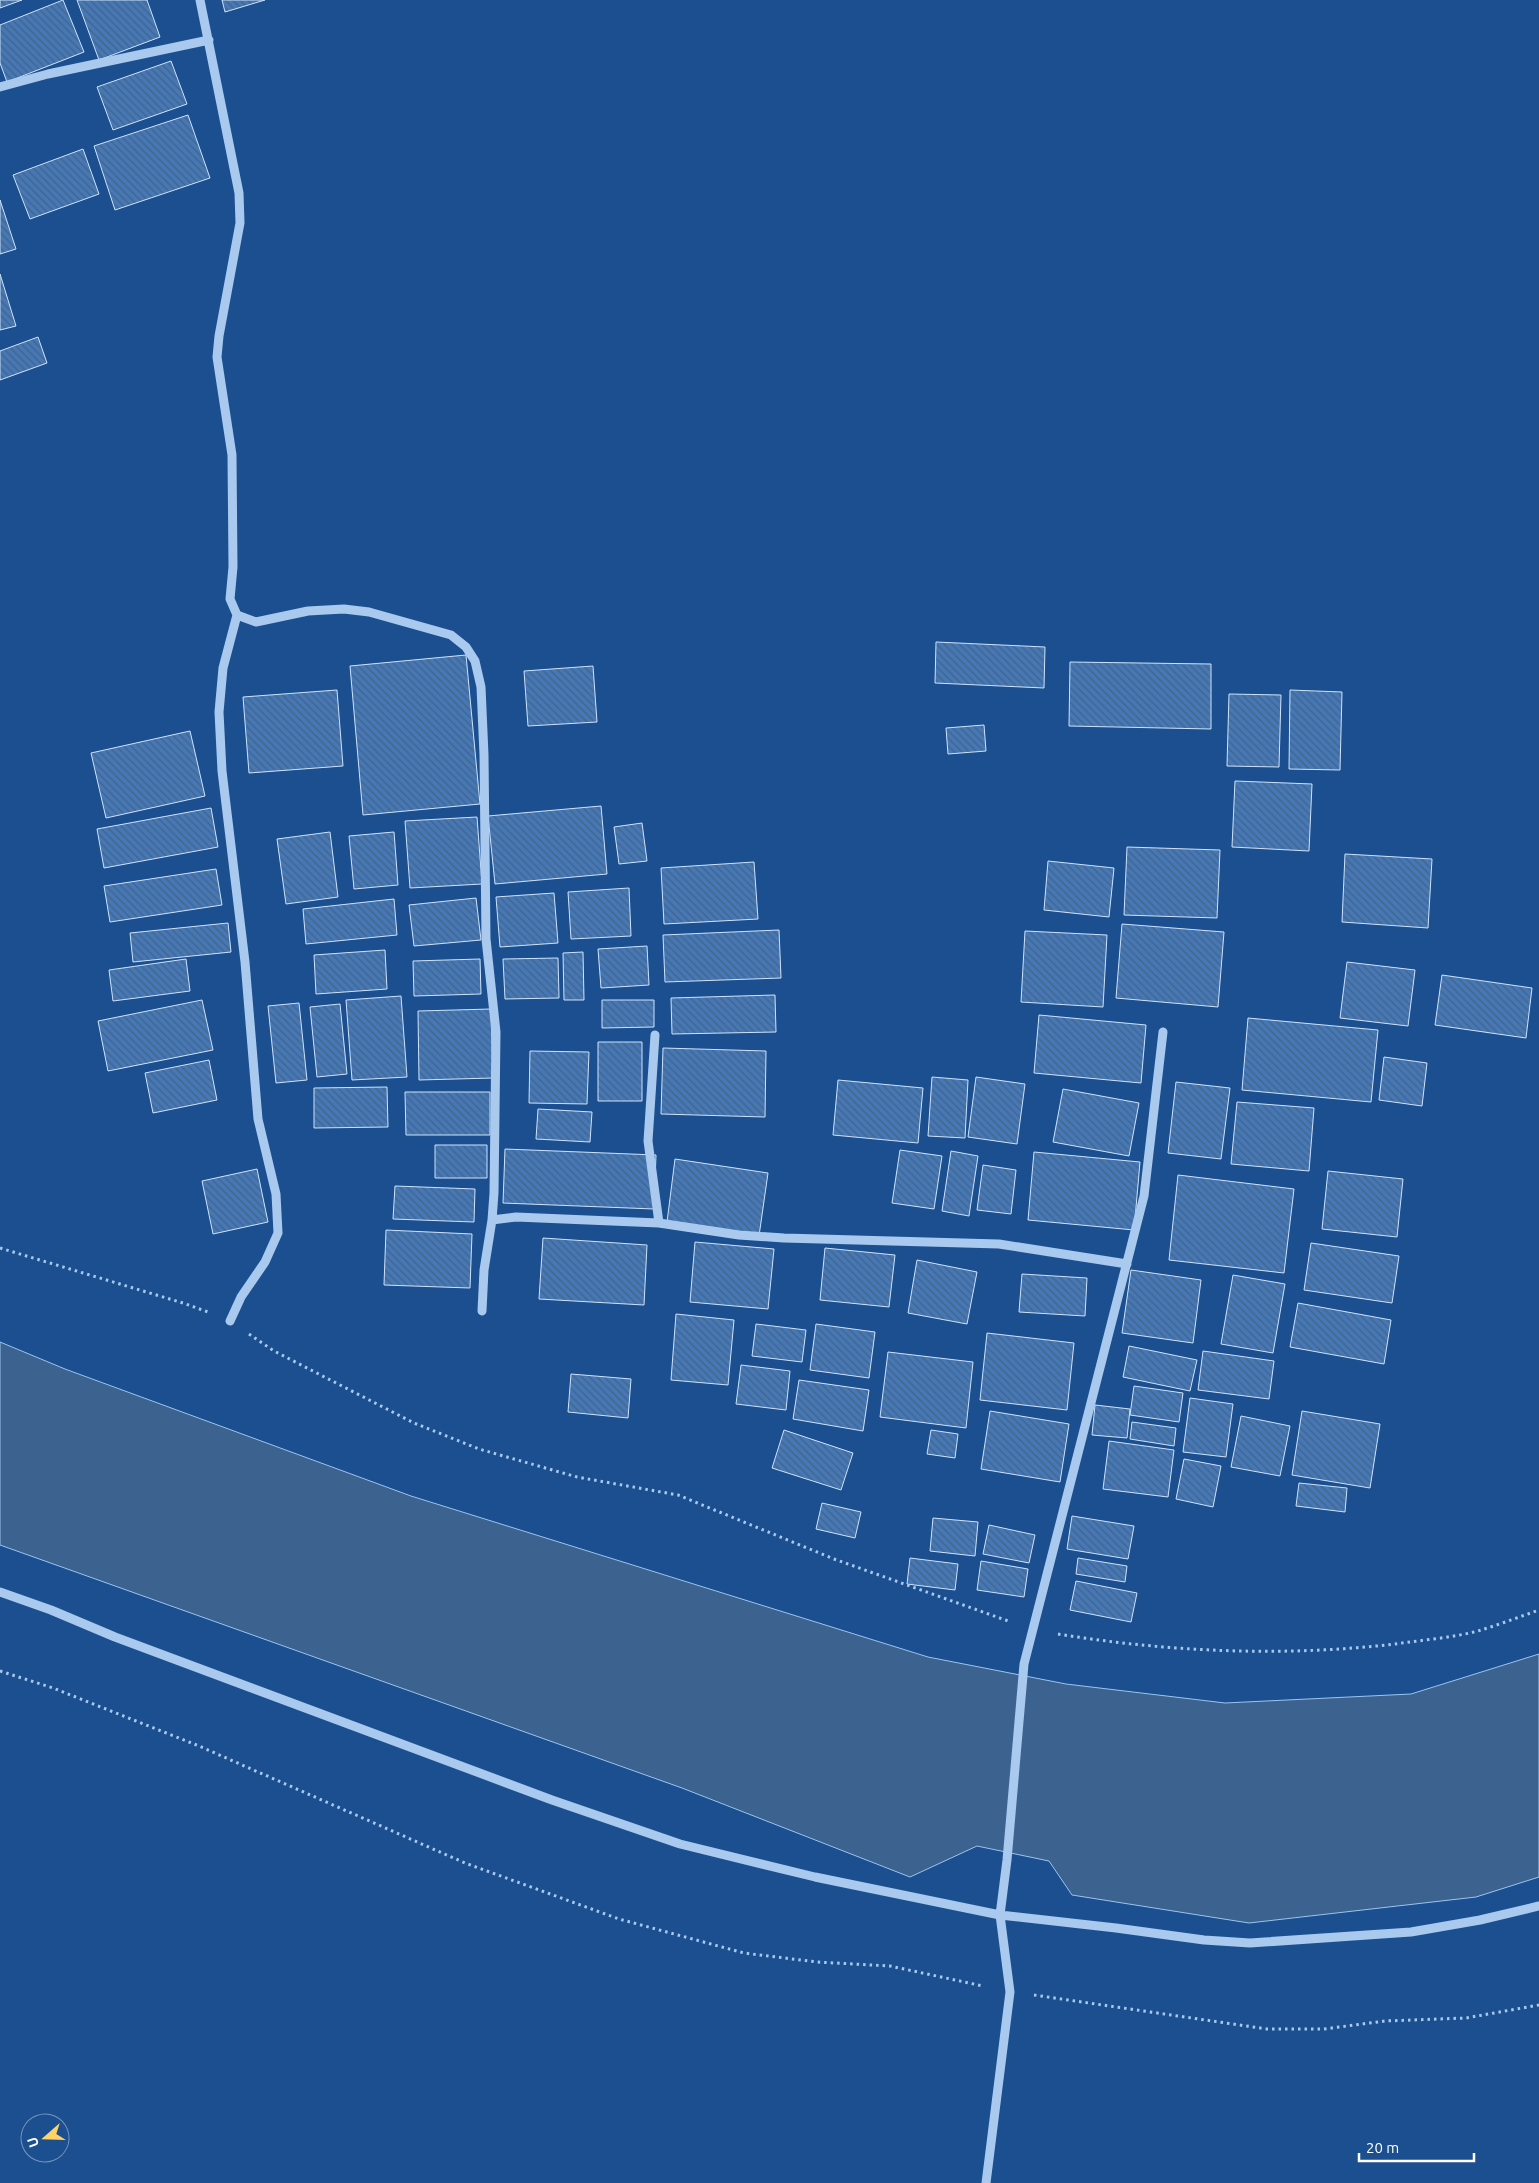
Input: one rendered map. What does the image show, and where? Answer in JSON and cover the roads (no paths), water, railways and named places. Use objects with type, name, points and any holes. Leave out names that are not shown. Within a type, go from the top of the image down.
[{"type":"street","points":[[200,0],[239,193],[240,223],[219,336],[218,357],[232,455],[233,567],[230,600],[237,615],[223,668],[219,712],[222,771],[245,962],[258,1119],[276,1194],[278,1233],[265,1262],[241,1297],[230,1321]]},
{"type":"street","points":[[0,87],[48,74],[209,40]]},
{"type":"street","points":[[237,615],[256,622],[308,611],[344,609],[369,612],[451,635],[466,647],[475,661],[480,687],[484,755],[486,939],[496,1032],[492,1220],[484,1270],[482,1311]]},
{"type":"street","points":[[986,2183],[1010,1992],[1000,1915],[1007,1860],[1024,1664],[1144,1196],[1163,1032]]},
{"type":"street","points":[[655,1036],[648,1141],[659,1223]]},
{"type":"street","points":[[492,1220],[516,1217],[659,1223],[739,1235],[784,1238],[999,1244],[1127,1264]]},
{"type":"street","points":[[0,1592],[51,1610],[114,1637],[552,1800],[680,1844],[806,1875],[1000,1915],[1204,1940],[1250,1943],[1411,1932],[1480,1920],[1539,1906]]},
{"type":"water","points":[[0,1342],[65,1369],[411,1496],[928,1657],[1066,1684],[1225,1703],[1411,1694],[1539,1654],[1539,1877],[1476,1897],[1249,1923],[1072,1895],[1049,1861],[977,1846],[910,1877],[682,1788],[0,1545]]}]
